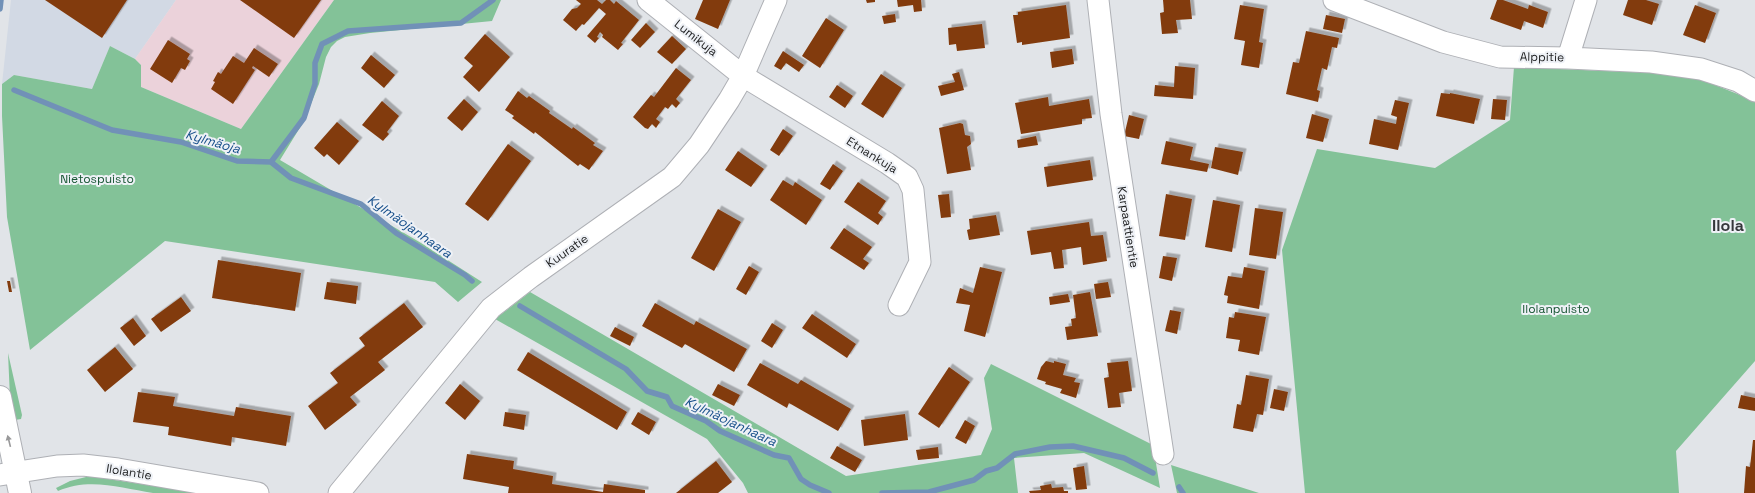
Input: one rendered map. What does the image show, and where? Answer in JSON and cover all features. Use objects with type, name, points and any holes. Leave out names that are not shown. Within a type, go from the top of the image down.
[{"type":"main road","points":[[0,397],[5,428],[8,473],[20,493]]},
{"type":"street","name":"Lumikuja","points":[[648,0],[743,76]]},
{"type":"street","name":"Kuuratie","points":[[339,493],[490,308],[531,277],[672,177],[699,145],[730,100],[743,76],[776,0]]},
{"type":"street","name":"Karpaattientie","points":[[1098,0],[1111,114],[1163,454]]},
{"type":"street","name":"Alppitie","points":[[1334,0],[1355,3],[1443,42],[1500,57],[1568,58],[1651,62],[1701,69],[1738,81],[1755,91]]},
{"type":"street","points":[[1568,58],[1586,0]]},
{"type":"street","name":"Etnankuja","points":[[743,76],[887,163],[907,177],[913,190],[920,262],[899,305]]},
{"type":"street","name":"Ilolantie","points":[[8,473],[57,466],[83,465],[118,469],[258,493]]},
{"type":"shaded area","points":[[11,0],[176,0],[135,59],[110,46],[92,89],[14,75],[2,84]]},
{"type":"shaded area","points":[[176,0],[334,0],[241,129],[141,87],[141,65],[135,59]]},
{"type":"green space","name":"Nietospuisto","points":[[334,0],[501,0],[492,21],[370,33],[345,37],[337,41],[331,47],[326,57],[319,84],[304,121],[280,160],[421,243],[482,282],[458,302],[435,282],[165,241],[30,350],[7,217],[2,116],[2,84],[14,75],[92,89],[110,46],[135,59],[141,65],[141,87],[241,129]]},
{"type":"green space","name":"Ilolanpuisto","points":[[1514,67],[1654,73],[1695,77],[1755,101],[1755,361],[1676,451],[1679,493],[1305,493],[1282,250],[1317,149],[1435,168],[1510,120]]},
{"type":"green space","points":[[530,292],[846,476],[981,455],[992,429],[984,378],[991,364],[1153,445],[1160,488],[1084,453],[1014,458],[1018,493],[748,493],[743,483],[707,439],[495,319]]},
{"type":"green space","points":[[8,353],[22,415],[21,419],[15,420],[10,398]]},
{"type":"green space","points":[[1171,465],[1259,493],[1177,493]]},
{"type":"green space","points":[[86,477],[95,477],[200,493],[153,493],[117,486],[94,484],[70,487],[58,491],[56,488],[70,481]]},
{"type":"building","points":[[45,0],[127,0],[102,38]]},
{"type":"building","points":[[240,0],[321,0],[294,38]]},
{"type":"building","points":[[576,0],[597,0],[602,4],[606,0],[610,0],[614,4],[616,1],[639,20],[621,43],[623,44],[618,50],[602,37],[603,35],[600,32],[597,37],[599,38],[595,43],[587,36],[606,14],[599,8],[584,25],[582,24],[576,31],[563,20],[572,9],[577,8],[581,4]]},
{"type":"building","points":[[703,0],[730,0],[718,29],[695,19]]},
{"type":"building","points":[[866,0],[875,0],[875,2],[867,3]]},
{"type":"building","points":[[897,0],[921,0],[922,11],[914,12],[913,5],[898,7]]},
{"type":"building","points":[[1163,0],[1190,0],[1192,19],[1176,20],[1178,33],[1162,34],[1160,13],[1164,12]]},
{"type":"building","points":[[1497,0],[1503,0],[1528,9],[1529,5],[1548,12],[1543,28],[1524,21],[1521,30],[1490,19]]},
{"type":"building","points":[[1628,0],[1646,0],[1659,4],[1652,25],[1623,15]]},
{"type":"building","points":[[1066,5],[1070,38],[1022,45],[1022,42],[1017,43],[1013,15],[1018,15],[1018,12]]},
{"type":"building","points":[[1240,5],[1264,9],[1259,42],[1263,43],[1259,68],[1241,65],[1245,41],[1234,39]]},
{"type":"building","points":[[1695,5],[1716,13],[1705,43],[1683,35]]},
{"type":"building","points":[[895,14],[896,22],[884,24],[882,16]]},
{"type":"building","points":[[1326,15],[1345,19],[1342,33],[1323,29]]},
{"type":"building","points":[[826,18],[844,30],[820,68],[802,56]]},
{"type":"building","points":[[646,23],[655,32],[640,48],[631,40]]},
{"type":"building","points":[[982,24],[985,48],[957,51],[956,44],[949,45],[948,28]]},
{"type":"building","points":[[1306,31],[1339,38],[1337,48],[1332,47],[1327,70],[1322,68],[1317,90],[1320,91],[1318,102],[1286,94],[1293,62],[1299,63]]},
{"type":"building","points":[[485,34],[510,57],[479,92],[463,77],[473,66],[464,58]]},
{"type":"building","points":[[672,36],[686,49],[672,64],[657,52]]},
{"type":"building","points":[[168,40],[190,54],[187,59],[190,61],[185,70],[181,68],[172,83],[150,69]]},
{"type":"building","points":[[254,48],[278,64],[269,77],[253,66],[252,68],[255,70],[233,104],[211,89],[215,82],[213,81],[218,72],[221,74],[233,56],[244,63]]},
{"type":"building","points":[[1072,49],[1074,64],[1052,68],[1050,52]]},
{"type":"building","points":[[783,51],[804,65],[799,72],[786,63],[781,70],[774,66]]},
{"type":"building","points":[[371,55],[395,75],[384,88],[361,68]]},
{"type":"building","points":[[1175,66],[1195,68],[1193,99],[1154,96],[1155,85],[1174,87]]},
{"type":"building","points":[[676,68],[691,80],[676,99],[680,103],[676,108],[672,104],[668,109],[665,107],[656,119],[660,122],[656,128],[652,124],[648,129],[645,128],[633,117],[651,95],[654,97]]},
{"type":"building","points":[[959,72],[964,90],[941,96],[938,86],[955,82],[952,74]]},
{"type":"building","points":[[881,74],[902,88],[883,118],[861,104]]},
{"type":"building","points":[[837,85],[853,96],[845,108],[829,97]]},
{"type":"building","points":[[518,91],[527,98],[529,96],[550,111],[549,113],[572,129],[573,127],[595,143],[593,145],[603,151],[589,170],[580,164],[578,166],[535,132],[534,134],[512,118],[514,116],[505,110]]},
{"type":"building","points":[[1441,93],[1450,93],[1480,99],[1474,124],[1436,116]]},
{"type":"building","points":[[1048,97],[1049,106],[1089,99],[1092,118],[1082,119],[1082,124],[1021,134],[1015,103]]},
{"type":"building","points":[[464,99],[478,112],[462,131],[447,118]]},
{"type":"building","points":[[1493,99],[1507,100],[1505,120],[1491,119]]},
{"type":"building","points":[[1395,100],[1409,103],[1398,150],[1369,144],[1374,119],[1396,124],[1397,117],[1391,115]]},
{"type":"building","points":[[382,101],[399,116],[387,132],[389,134],[383,141],[362,125]]},
{"type":"building","points":[[1312,114],[1329,119],[1323,142],[1306,138]]},
{"type":"building","points":[[1129,115],[1144,119],[1139,139],[1124,136]]},
{"type":"building","points":[[337,122],[359,141],[339,165],[327,154],[324,157],[314,148]]},
{"type":"building","points":[[960,123],[963,124],[965,135],[970,136],[971,144],[967,147],[971,170],[947,174],[939,128]]},
{"type":"building","points":[[783,129],[793,136],[779,156],[770,150]]},
{"type":"building","points":[[1036,136],[1038,145],[1018,148],[1017,140]]},
{"type":"building","points":[[1166,141],[1193,147],[1190,160],[1209,164],[1207,172],[1161,164]]},
{"type":"building","points":[[508,144],[531,161],[488,221],[465,204]]},
{"type":"building","points":[[1215,147],[1243,152],[1238,175],[1211,168]]},
{"type":"building","points":[[738,151],[764,169],[751,187],[725,170]]},
{"type":"building","points":[[1090,160],[1093,180],[1047,187],[1044,167]]},
{"type":"building","points":[[833,164],[843,171],[830,190],[820,184]]},
{"type":"building","points":[[783,180],[793,186],[795,182],[822,200],[806,225],[770,200]]},
{"type":"building","points":[[858,182],[886,201],[878,213],[883,217],[878,225],[844,202]]},
{"type":"building","points":[[949,194],[951,217],[941,218],[938,195]]},
{"type":"building","points":[[1166,194],[1192,199],[1185,240],[1159,236]]},
{"type":"building","points":[[1213,200],[1240,205],[1232,252],[1205,247]]},
{"type":"building","points":[[1255,208],[1283,212],[1276,259],[1249,255]]},
{"type":"building","points":[[718,209],[741,222],[714,271],[691,258]]},
{"type":"building","points":[[996,215],[1000,235],[969,240],[967,230],[970,229],[969,219]]},
{"type":"building","points":[[1089,222],[1091,236],[1103,235],[1107,261],[1083,265],[1081,247],[1062,250],[1064,268],[1054,269],[1051,252],[1031,255],[1027,231]]},
{"type":"building","points":[[844,228],[872,247],[863,259],[869,263],[864,270],[830,248]]},
{"type":"building","points":[[1163,256],[1177,258],[1172,281],[1159,278]]},
{"type":"building","points":[[218,260],[301,273],[295,311],[212,298]]},
{"type":"building","points":[[749,266],[759,272],[746,295],[736,289]]},
{"type":"building","points":[[980,267],[1002,272],[985,337],[964,331],[970,305],[956,303],[960,288],[973,293]]},
{"type":"building","points":[[1244,267],[1265,271],[1259,309],[1227,303],[1228,296],[1224,295],[1228,276],[1242,278]]},
{"type":"building","points":[[7,281],[10,281],[12,292],[9,292]]},
{"type":"building","points":[[327,282],[358,286],[356,304],[324,299]]},
{"type":"building","points":[[1108,282],[1111,297],[1096,299],[1094,284]]},
{"type":"building","points":[[1090,292],[1098,336],[1067,340],[1065,327],[1072,326],[1071,319],[1076,318],[1073,295]]},
{"type":"building","points":[[1068,294],[1070,302],[1050,305],[1049,297]]},
{"type":"building","points":[[181,297],[191,311],[161,332],[151,319]]},
{"type":"building","points":[[404,303],[423,327],[378,362],[385,370],[350,397],[357,405],[325,430],[308,406],[338,383],[330,373],[365,346],[359,338]]},
{"type":"building","points":[[655,303],[694,325],[696,321],[747,349],[734,372],[685,344],[682,348],[642,326]]},
{"type":"building","points":[[1170,310],[1181,312],[1177,334],[1165,331]]},
{"type":"building","points":[[1235,312],[1266,317],[1259,355],[1238,351],[1240,340],[1226,338],[1229,317],[1234,318]]},
{"type":"building","points":[[812,314],[856,344],[847,358],[802,328]]},
{"type":"building","points":[[133,318],[146,336],[134,346],[120,328]]},
{"type":"building","points":[[772,323],[783,330],[772,348],[761,341]]},
{"type":"building","points":[[615,327],[634,337],[630,346],[610,336]]},
{"type":"building","points":[[115,347],[133,369],[105,392],[87,370]]},
{"type":"building","points":[[528,352],[627,412],[617,430],[517,370]]},
{"type":"building","points":[[1046,361],[1066,364],[1063,375],[1076,378],[1074,382],[1080,383],[1076,398],[1060,393],[1062,389],[1045,384],[1046,382],[1037,379],[1041,367]]},
{"type":"building","points":[[1128,361],[1132,391],[1119,393],[1121,407],[1108,408],[1104,378],[1109,377],[1107,363]]},
{"type":"building","points":[[760,363],[798,384],[801,380],[851,409],[838,431],[789,403],[787,408],[747,385]]},
{"type":"building","points":[[949,367],[970,382],[939,428],[918,414]]},
{"type":"building","points":[[1246,375],[1269,379],[1263,415],[1257,414],[1253,432],[1233,428],[1237,404],[1241,405]]},
{"type":"building","points":[[460,384],[480,401],[465,420],[445,403]]},
{"type":"building","points":[[718,384],[740,395],[734,406],[712,395]]},
{"type":"building","points":[[1274,389],[1288,392],[1284,411],[1270,408]]},
{"type":"building","points":[[138,392],[175,397],[173,406],[234,416],[236,407],[291,416],[286,446],[232,437],[231,446],[168,435],[169,427],[133,422]]},
{"type":"building","points":[[1741,395],[1755,398],[1755,411],[1738,408]]},
{"type":"building","points":[[505,412],[526,415],[524,430],[503,426]]},
{"type":"building","points":[[638,412],[656,422],[649,435],[631,424]]},
{"type":"building","points":[[905,414],[908,440],[864,446],[861,420]]},
{"type":"building","points":[[965,420],[975,426],[966,444],[955,438]]},
{"type":"building","points":[[1753,440],[1755,440],[1755,493],[1744,493],[1746,466],[1750,467]]},
{"type":"building","points":[[837,446],[862,460],[855,472],[830,458]]},
{"type":"building","points":[[938,447],[939,458],[918,460],[916,450]]},
{"type":"building","points":[[467,454],[514,461],[513,469],[553,476],[552,484],[603,492],[604,484],[645,490],[645,493],[508,493],[509,487],[463,479]]},
{"type":"building","points":[[716,461],[732,482],[718,493],[676,493]]},
{"type":"building","points":[[1084,466],[1087,489],[1076,490],[1073,468]]},
{"type":"building","points":[[1051,484],[1052,488],[1063,487],[1064,491],[1068,491],[1068,493],[1030,493],[1029,491],[1041,490],[1040,486]]},
{"type":"waterway","points":[[0,9],[1,0]]},
{"type":"waterway","name":"Kylmäoja","points":[[14,90],[112,130],[181,142],[237,161],[271,162],[304,118],[315,84],[315,63],[322,44],[348,31],[461,23],[493,0]]},
{"type":"waterway","name":"Kylmäojanhaara","points":[[271,162],[291,178],[361,204],[396,233],[465,275],[472,281]]},
{"type":"waterway","name":"Kylmäojanhaara","points":[[520,306],[626,369],[647,391],[667,397],[672,406],[706,421],[720,431],[774,455],[789,458],[801,479],[810,485],[829,493]]},
{"type":"waterway","name":"Kylmäojanhaara","points":[[882,493],[929,492],[974,480],[986,471],[997,468],[1015,454],[1050,447],[1073,446],[1124,458],[1153,473]]},
{"type":"waterway","name":"Kylmäojanhaara","points":[[1179,487],[1183,493]]},
{"type":"district","name":"Ilola","points":[[1728,225]]}]
